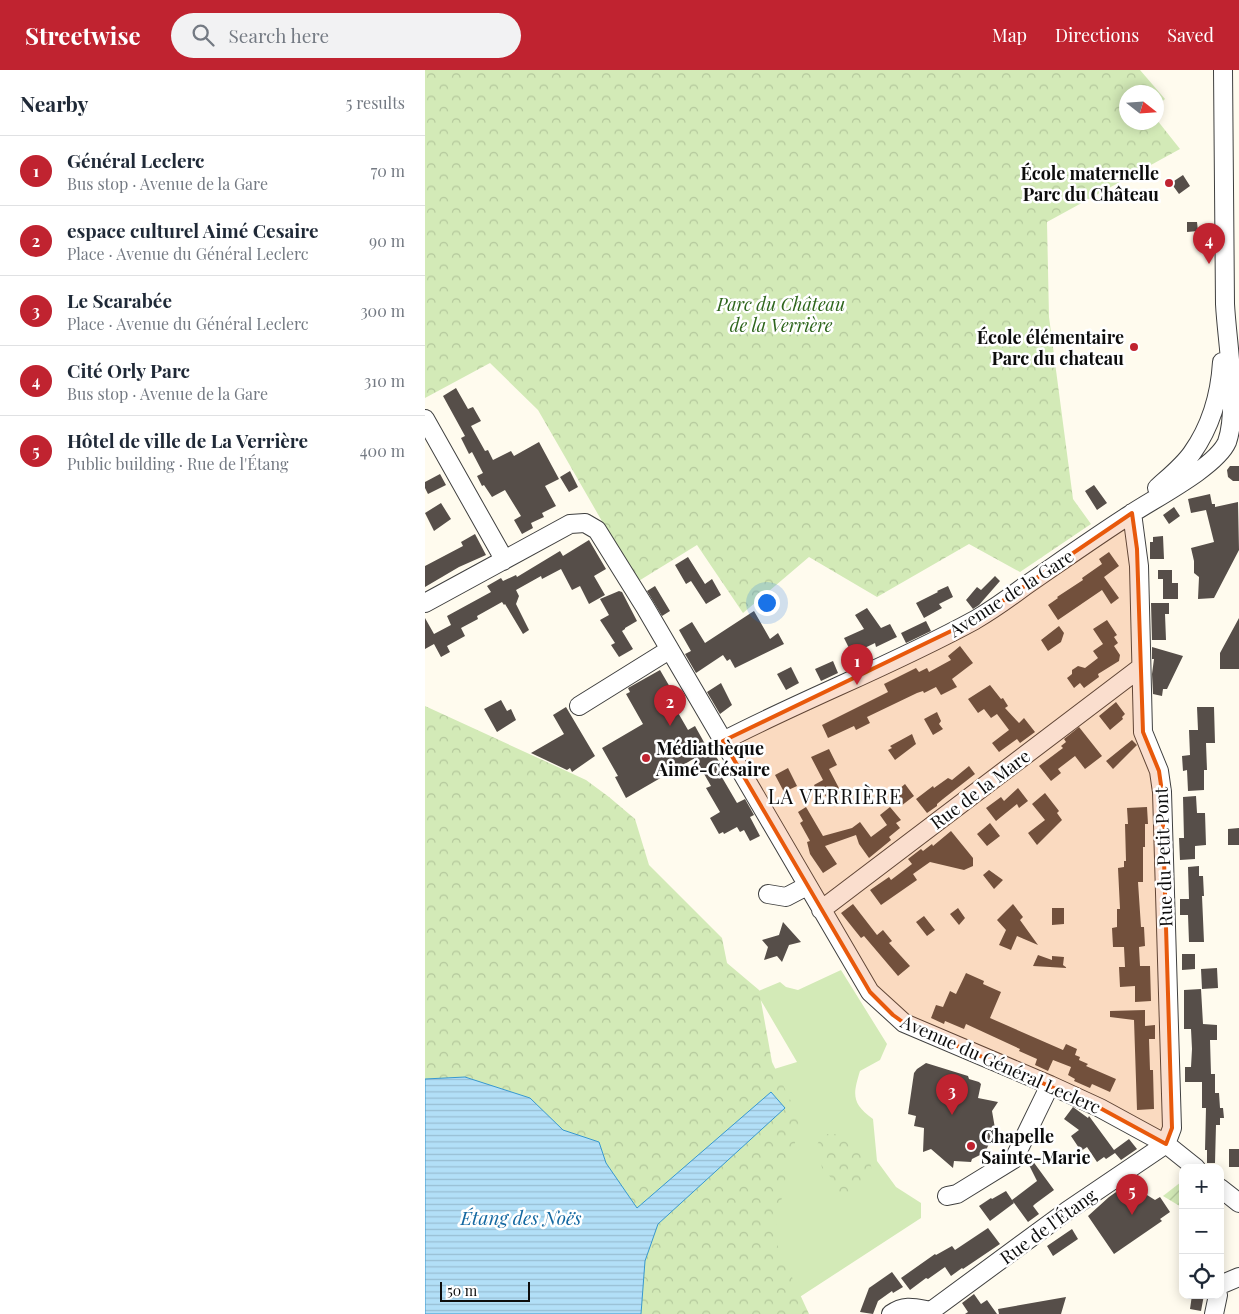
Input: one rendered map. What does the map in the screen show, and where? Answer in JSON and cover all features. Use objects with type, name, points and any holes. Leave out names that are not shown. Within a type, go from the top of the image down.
[{"type":"street","name":"Avenue de la Gare","points":[[723,741],[977,619],[1132,513],[1207,466],[1218,455],[1226,443],[1232,425],[1233,401],[1227,329],[1223,70]]},
{"type":"street","name":"Avenue de la Gare","points":[[1132,513],[1192,453],[1208,426],[1217,400],[1227,329]]},
{"type":"street","points":[[425,419],[500,552],[503,561],[425,603]]},
{"type":"street","name":"Rue du Petit Pont","points":[[1132,513],[1139,566],[1143,732],[1159,771],[1162,792],[1172,1128],[1166,1144]]},
{"type":"street","name":"Avenue du Général Leclerc","points":[[503,561],[570,524],[585,523],[597,530],[723,741],[869,992],[904,1024],[1049,1084],[1100,1108],[1166,1144],[1190,1164]]},
{"type":"street","points":[[579,706],[669,650]]},
{"type":"street","name":"Rue de la Mare","points":[[821,910],[1140,668]]},
{"type":"street","points":[[769,894],[786,897],[807,886]]},
{"type":"street","points":[[947,1196],[957,1194],[1014,1160],[1049,1084]]},
{"type":"street","name":"Rue de l'Étang","points":[[891,1314],[900,1308],[931,1311],[1067,1211],[1166,1144]]},
{"type":"street","points":[[1224,1191],[1239,1203]]},
{"type":"street","points":[[1224,1283],[1239,1277]]},
{"type":"street","points":[[1214,1314],[1217,1299]]},
{"type":"highlighted area","points":[[1132,513],[1137,549],[1143,732],[1159,771],[1162,792],[1172,1128],[1166,1144],[1100,1108],[904,1023],[893,1015],[870,992],[723,741],[976,619]]},
{"type":"green space","name":"Parc du Château de la Verrière","points":[[425,70],[1140,70],[1153,85],[1119,85],[1119,130],[1164,129],[1180,149],[1047,222],[1049,317],[1073,499],[1091,524],[1020,572],[969,544],[877,597],[809,557],[743,613],[697,545],[637,582],[538,410],[490,363],[425,398]]},
{"type":"green space","points":[[425,706],[586,780],[635,819],[649,865],[722,938],[727,963],[759,990],[772,1062],[799,1118],[800,1125],[787,1171],[774,1238],[809,1314],[425,1314]]},
{"type":"green space","points":[[841,970],[887,1044],[880,1060],[860,1071],[855,1092],[857,1103],[873,1119],[877,1161],[896,1187],[921,1203],[921,1218],[792,1302],[425,1015],[758,1074],[797,1062],[756,992],[780,982],[786,987],[798,990]]},
{"type":"green space","points":[[827,1134],[848,1134],[855,1139],[861,1153],[870,1164],[870,1176],[867,1182],[847,1198],[840,1195],[835,1182],[822,1168],[817,1145],[820,1139]]},
{"type":"green space","points":[[1179,1184],[1179,1206],[1163,1196]]},
{"type":"water","name":"Étang des Noës","points":[[465,1077],[530,1098],[563,1130],[599,1142],[606,1163],[637,1208],[771,1092],[785,1108],[658,1224],[645,1261],[641,1314],[425,1314],[425,1079]]},
{"type":"building","points":[[1183,175],[1190,186],[1179,194],[1171,183]]},
{"type":"building","points":[[1187,222],[1197,222],[1198,231],[1187,232]]},
{"type":"building","points":[[456,388],[468,409],[473,407],[481,421],[471,426],[485,451],[488,450],[493,460],[511,451],[514,456],[539,442],[559,479],[545,486],[556,506],[542,513],[544,517],[531,523],[533,528],[522,534],[514,520],[521,516],[505,490],[492,497],[484,485],[482,486],[477,476],[483,473],[472,452],[469,454],[461,438],[465,436],[443,396]]},
{"type":"building","points":[[1230,466],[1239,466],[1239,481],[1233,481],[1228,477],[1227,470]]},
{"type":"building","points":[[570,471],[578,487],[569,492],[560,477]]},
{"type":"building","points":[[440,474],[446,485],[428,494],[425,482]]},
{"type":"building","points":[[1094,485],[1107,503],[1097,510],[1085,491]]},
{"type":"building","points":[[1210,494],[1212,504],[1215,504],[1215,507],[1238,502],[1239,550],[1214,598],[1198,599],[1199,577],[1194,573],[1191,548],[1214,542],[1206,510],[1191,513],[1188,499]]},
{"type":"building","points":[[441,503],[451,519],[434,531],[425,513]]},
{"type":"building","points":[[1174,507],[1180,516],[1169,524],[1163,515]]},
{"type":"building","points":[[475,534],[486,555],[459,567],[425,587],[425,566],[463,546],[461,542]]},
{"type":"building","points":[[1163,536],[1164,559],[1150,559],[1150,542],[1153,542],[1153,537]]},
{"type":"building","points":[[589,540],[606,569],[594,576],[605,595],[589,604],[580,586],[572,590],[561,569],[542,579],[541,576],[516,590],[519,596],[516,604],[529,630],[523,634],[502,602],[477,616],[478,619],[461,628],[465,636],[447,646],[450,652],[441,657],[434,644],[425,649],[425,618],[434,634],[451,625],[447,616],[491,592],[487,586],[501,578],[503,581],[516,575],[517,577],[560,551],[563,556]]},
{"type":"building","points":[[1109,552],[1119,566],[1104,577],[1119,598],[1111,604],[1102,590],[1058,620],[1048,605],[1102,564],[1099,559]]},
{"type":"building","points":[[688,557],[705,584],[712,579],[721,595],[706,604],[691,581],[686,584],[675,565]]},
{"type":"building","points":[[1158,570],[1172,570],[1172,583],[1178,583],[1178,599],[1163,599],[1163,579],[1158,579]]},
{"type":"building","points":[[995,576],[1000,581],[979,605],[973,609],[966,600],[977,587],[981,590]]},
{"type":"building","points":[[655,586],[670,611],[662,616],[647,591]]},
{"type":"building","points":[[948,586],[953,597],[939,604],[942,608],[924,618],[916,603]]},
{"type":"building","points":[[619,591],[622,592],[637,621],[622,631],[633,649],[619,657],[611,645],[615,643],[600,620],[609,615],[600,599]]},
{"type":"building","points":[[1151,603],[1169,603],[1169,614],[1165,614],[1166,640],[1152,640]]},
{"type":"building","points":[[867,608],[881,628],[890,624],[897,637],[876,647],[875,643],[852,654],[844,638],[864,629],[855,615]]},
{"type":"building","points":[[754,611],[770,639],[778,633],[784,644],[735,668],[730,659],[727,661],[723,655],[696,673],[685,654],[691,651],[679,630],[692,622],[705,643]]},
{"type":"building","points":[[1239,618],[1239,669],[1220,669],[1220,653]]},
{"type":"building","points":[[1107,620],[1117,635],[1114,637],[1118,643],[1114,646],[1120,655],[1119,661],[1098,674],[1099,677],[1084,688],[1080,683],[1074,688],[1067,678],[1072,674],[1072,670],[1078,666],[1085,668],[1098,658],[1093,651],[1103,644],[1093,629]]},
{"type":"building","points":[[926,621],[931,631],[906,643],[901,633]]},
{"type":"building","points":[[1059,626],[1064,633],[1061,642],[1048,651],[1041,640]]},
{"type":"building","points":[[960,646],[973,663],[952,679],[957,687],[941,695],[936,687],[924,693],[923,691],[917,693],[867,717],[870,723],[856,730],[854,726],[828,738],[822,725],[888,692],[884,684],[916,668],[919,672],[927,668],[929,672],[951,660],[948,656]]},
{"type":"building","points":[[1152,647],[1183,656],[1167,689],[1163,689],[1162,696],[1153,694],[1152,674],[1154,659],[1152,659]]},
{"type":"building","points":[[833,661],[838,673],[821,681],[815,669]]},
{"type":"building","points":[[791,667],[799,683],[786,690],[777,674]]},
{"type":"building","points":[[660,670],[674,694],[669,697],[688,730],[695,726],[705,744],[708,744],[722,766],[719,768],[720,774],[737,803],[745,799],[754,815],[750,817],[760,836],[750,841],[744,830],[740,832],[737,827],[724,834],[723,832],[719,834],[710,818],[720,812],[706,788],[711,786],[695,758],[626,798],[615,777],[618,776],[602,748],[643,724],[626,694],[630,692],[628,688]]},
{"type":"building","points":[[721,683],[732,705],[720,714],[707,692]]},
{"type":"building","points":[[990,685],[1001,699],[1003,698],[1008,706],[1005,708],[1019,723],[1024,718],[1035,732],[1020,743],[1017,739],[999,752],[992,743],[1009,730],[997,714],[991,718],[984,709],[978,713],[968,699]]},
{"type":"building","points":[[501,700],[507,711],[511,709],[516,720],[497,732],[484,709]]},
{"type":"building","points":[[1116,702],[1125,714],[1122,717],[1123,719],[1110,730],[1099,716]]},
{"type":"building","points":[[566,707],[595,756],[572,772],[570,768],[567,770],[531,753],[564,734],[553,715]]},
{"type":"building","points":[[1197,707],[1214,707],[1215,743],[1206,743],[1207,770],[1204,770],[1204,790],[1188,791],[1187,770],[1183,771],[1182,756],[1190,755],[1189,730],[1198,730]]},
{"type":"building","points":[[937,712],[941,721],[939,724],[943,729],[933,735],[924,719]]},
{"type":"building","points":[[1079,727],[1102,756],[1085,769],[1075,756],[1058,769],[1061,773],[1051,781],[1039,766],[1063,748],[1061,746],[1066,742],[1064,739]]},
{"type":"building","points":[[912,734],[916,744],[895,760],[888,750],[892,748],[890,746]]},
{"type":"building","points":[[1132,740],[1137,745],[1113,769],[1106,761]]},
{"type":"building","points":[[829,749],[837,765],[829,769],[841,792],[828,799],[824,794],[819,797],[814,785],[823,780],[811,757]]},
{"type":"building","points":[[969,766],[975,774],[927,813],[916,799],[933,786],[934,788],[948,778],[952,780]]},
{"type":"building","points":[[788,768],[797,786],[784,792],[775,775]]},
{"type":"building","points":[[905,784],[914,796],[901,806],[892,795]]},
{"type":"building","points":[[1018,788],[1028,801],[1019,808],[1017,804],[996,821],[986,808],[1001,797],[1004,801]]},
{"type":"building","points":[[1045,793],[1059,811],[1057,813],[1062,820],[1037,845],[1028,833],[1045,820],[1032,804]]},
{"type":"building","points":[[1196,796],[1197,813],[1205,813],[1206,845],[1195,846],[1195,859],[1180,860],[1179,838],[1184,838],[1183,797]]},
{"type":"building","points":[[806,807],[823,836],[852,828],[860,822],[871,837],[887,825],[880,815],[890,807],[901,820],[896,823],[900,828],[889,837],[891,840],[869,858],[859,844],[856,835],[825,846],[837,864],[823,873],[810,854],[807,842],[810,841],[800,823],[803,821],[798,812]]},
{"type":"building","points":[[1147,807],[1148,824],[1145,824],[1145,847],[1143,847],[1143,882],[1138,882],[1141,927],[1144,927],[1145,946],[1139,947],[1140,966],[1150,966],[1151,1001],[1135,1002],[1135,986],[1120,987],[1119,967],[1125,967],[1124,947],[1113,947],[1112,928],[1117,927],[1117,909],[1120,909],[1118,868],[1124,867],[1124,861],[1126,861],[1125,824],[1128,824],[1127,808]]},
{"type":"building","points":[[990,823],[1000,836],[987,846],[977,834]]},
{"type":"building","points":[[1239,828],[1239,845],[1228,845],[1228,829]]},
{"type":"building","points":[[951,831],[973,858],[973,866],[964,870],[930,862],[913,874],[917,880],[881,905],[870,890],[889,877],[891,880],[912,864],[908,859],[921,849],[923,851],[932,844],[933,846]]},
{"type":"building","points":[[1199,866],[1199,876],[1203,876],[1204,942],[1189,942],[1188,915],[1180,915],[1180,899],[1189,899],[1188,867]]},
{"type":"building","points":[[989,870],[1003,880],[994,889],[983,875]]},
{"type":"building","points":[[853,904],[877,935],[883,930],[892,941],[889,943],[910,966],[898,976],[864,936],[861,938],[841,913]]},
{"type":"building","points":[[1013,904],[1023,917],[1020,920],[1038,945],[1017,936],[1011,950],[999,945],[1006,930],[997,920]]},
{"type":"building","points":[[958,908],[965,918],[959,925],[950,914]]},
{"type":"building","points":[[1052,908],[1064,908],[1064,924],[1052,925]]},
{"type":"building","points":[[924,916],[935,930],[927,936],[916,922]]},
{"type":"building","points":[[783,922],[801,942],[789,945],[782,962],[777,956],[764,960],[768,947],[762,940],[779,935]]},
{"type":"building","points":[[1182,954],[1195,954],[1195,969],[1182,970]]},
{"type":"building","points":[[1038,955],[1052,960],[1052,956],[1064,957],[1063,965],[1067,968],[1033,966]]},
{"type":"building","points":[[1217,968],[1218,988],[1202,989],[1201,969]]},
{"type":"building","points":[[966,973],[984,981],[983,984],[1001,992],[990,1018],[1063,1050],[1066,1044],[1077,1049],[1075,1055],[1080,1057],[1079,1060],[1088,1064],[1086,1066],[1116,1079],[1110,1092],[1092,1084],[1090,1088],[1074,1081],[1075,1079],[1068,1075],[1071,1067],[1053,1060],[1048,1071],[1035,1065],[1037,1059],[1019,1051],[1020,1049],[966,1024],[964,1029],[945,1021],[944,1024],[931,1018],[936,1005],[943,1007],[950,991],[956,994]]},
{"type":"building","points":[[1201,989],[1203,1024],[1217,1025],[1217,1040],[1210,1040],[1211,1074],[1215,1074],[1215,1093],[1219,1093],[1220,1108],[1223,1108],[1224,1118],[1220,1118],[1220,1125],[1216,1125],[1215,1163],[1207,1163],[1207,1150],[1205,1150],[1206,1108],[1202,1108],[1202,1082],[1185,1082],[1185,1067],[1191,1067],[1192,1049],[1191,1029],[1184,1029],[1184,990]]},
{"type":"building","points":[[1145,1010],[1145,1026],[1155,1025],[1155,1039],[1149,1039],[1150,1070],[1153,1070],[1154,1109],[1137,1110],[1134,1020],[1110,1017],[1110,1011]]},
{"type":"building","points":[[926,1063],[968,1076],[969,1079],[981,1084],[978,1098],[998,1102],[992,1111],[997,1140],[991,1139],[984,1155],[982,1154],[972,1159],[971,1162],[954,1161],[953,1168],[931,1149],[923,1152],[924,1128],[914,1126],[916,1116],[908,1114],[914,1073]]},
{"type":"building","points":[[1073,1107],[1088,1118],[1089,1116],[1114,1150],[1129,1139],[1137,1149],[1121,1160],[1115,1153],[1097,1162],[1087,1147],[1081,1151],[1071,1136],[1079,1130],[1064,1119]]},
{"type":"building","points":[[1229,1149],[1239,1149],[1239,1167],[1229,1167]]},
{"type":"building","points":[[1032,1160],[1054,1190],[1033,1206],[1039,1214],[1028,1222],[1012,1200],[1037,1181],[1028,1163]]},
{"type":"building","points":[[1136,1178],[1142,1186],[1139,1190],[1155,1200],[1160,1197],[1170,1212],[1160,1219],[1162,1221],[1114,1254],[1088,1216],[1109,1197]]},
{"type":"building","points":[[1006,1191],[1014,1203],[990,1221],[979,1206]]},
{"type":"building","points":[[988,1228],[1000,1244],[951,1276],[945,1267],[910,1290],[901,1278],[935,1254],[952,1246],[955,1250]]},
{"type":"building","points":[[1072,1229],[1078,1239],[1053,1256],[1047,1246]]},
{"type":"building","points":[[892,1272],[903,1287],[893,1293],[892,1291],[878,1301],[873,1314],[860,1312],[869,1288]]},
{"type":"building","points":[[974,1294],[981,1304],[987,1300],[997,1314],[965,1314],[968,1312],[962,1303]]},
{"type":"building","points":[[1066,1297],[1061,1314],[999,1314],[998,1309]]},
{"type":"building","points":[[1191,1299],[1203,1299],[1201,1311],[1190,1309]]},
{"type":"place","name":"École maternelle Parc du Château","points":[[1169,183]]},
{"type":"place","name":"Cité Orly Parc","points":[[1209,264]]},
{"type":"place","name":"École élémentaire Parc du chateau","points":[[1134,347]]},
{"type":"place","name":"Général Leclerc","points":[[857,685]]},
{"type":"place","name":"espace culturel Aimé Cesaire","points":[[670,726]]},
{"type":"place","name":"Médiathèque Aimé-Césaire","points":[[646,758]]},
{"type":"place","name":"Le Scarabée","points":[[952,1115]]},
{"type":"place","name":"Chapelle Sainte-Marie","points":[[971,1146]]},
{"type":"place","name":"Hôtel de ville de La Verrière","points":[[1132,1215]]},
{"type":"district","name":"LA VERRIÈRE","points":[[835,795]]}]
